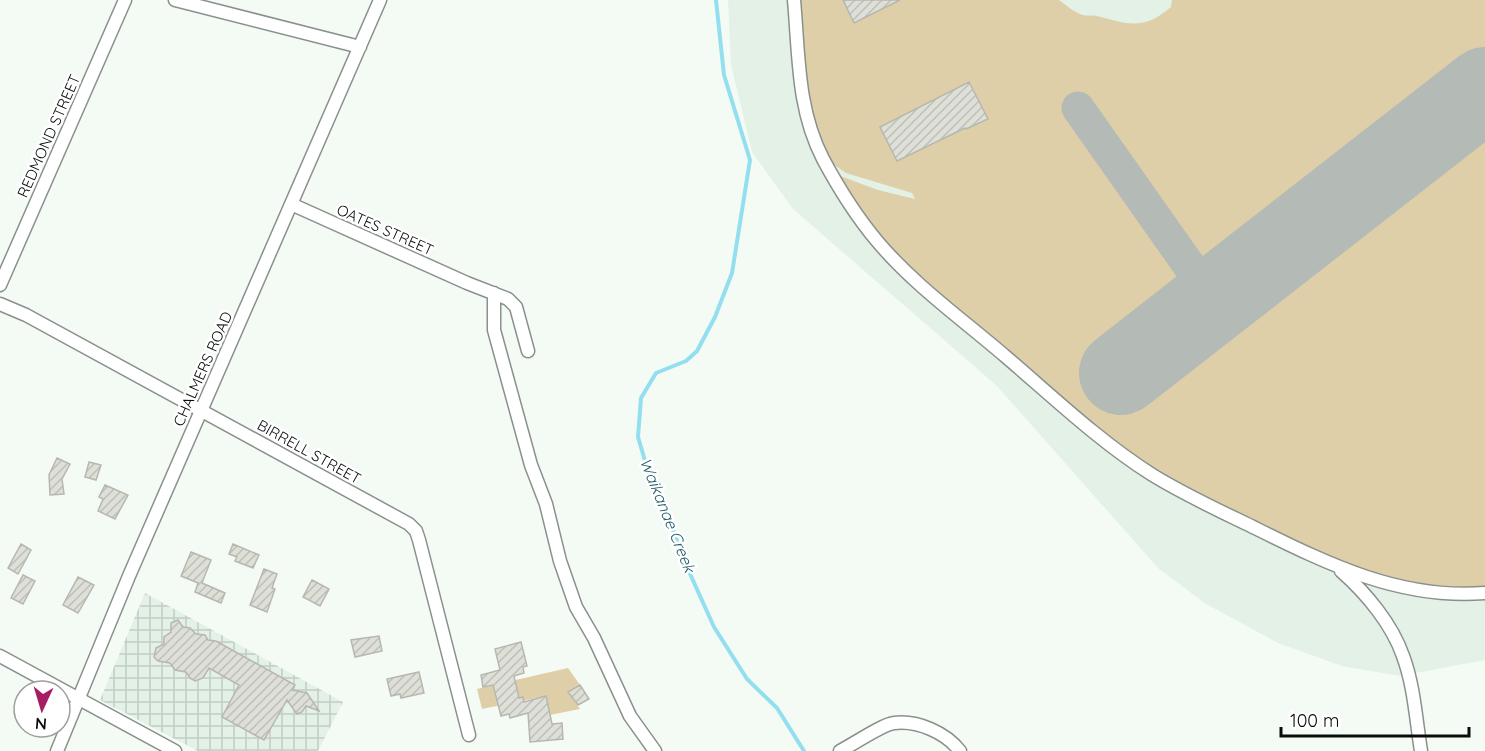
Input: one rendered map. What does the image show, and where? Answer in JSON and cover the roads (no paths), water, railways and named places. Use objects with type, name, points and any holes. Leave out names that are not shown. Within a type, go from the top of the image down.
[{"type":"street","name":"REDMOND STREET","points":[[0,285],[125,0]]},
{"type":"street","points":[[176,0],[360,47]]},
{"type":"street","name":"CHALMERS ROAD","points":[[57,751],[201,410],[380,0]]},
{"type":"street","points":[[794,0],[801,94],[806,120],[822,157],[847,201],[876,240],[907,273],[1102,438],[1150,473],[1191,496],[1334,566],[1391,586],[1435,593],[1485,593]]},
{"type":"street","name":"OATES STREET","points":[[291,204],[508,299],[516,307],[528,351]]},
{"type":"street","points":[[494,293],[494,330],[531,465],[546,504],[560,561],[576,607],[594,638],[630,716],[655,751]]},
{"type":"street","name":"BIRRELL STREET","points":[[0,304],[26,315],[409,524],[416,531],[469,735]]},
{"type":"street","points":[[1334,566],[1366,596],[1391,631],[1404,656],[1421,751]]},
{"type":"street","points":[[0,656],[175,751]]},
{"type":"street","points":[[840,751],[892,723],[908,723],[930,729],[953,742],[960,751]]},
{"type":"waterway","name":"Waikanae Creek","points":[[716,0],[724,75],[750,160],[732,273],[715,317],[697,351],[686,361],[656,373],[641,398],[638,437],[648,471],[666,509],[682,556],[714,627],[747,679],[777,708],[804,751]]}]
